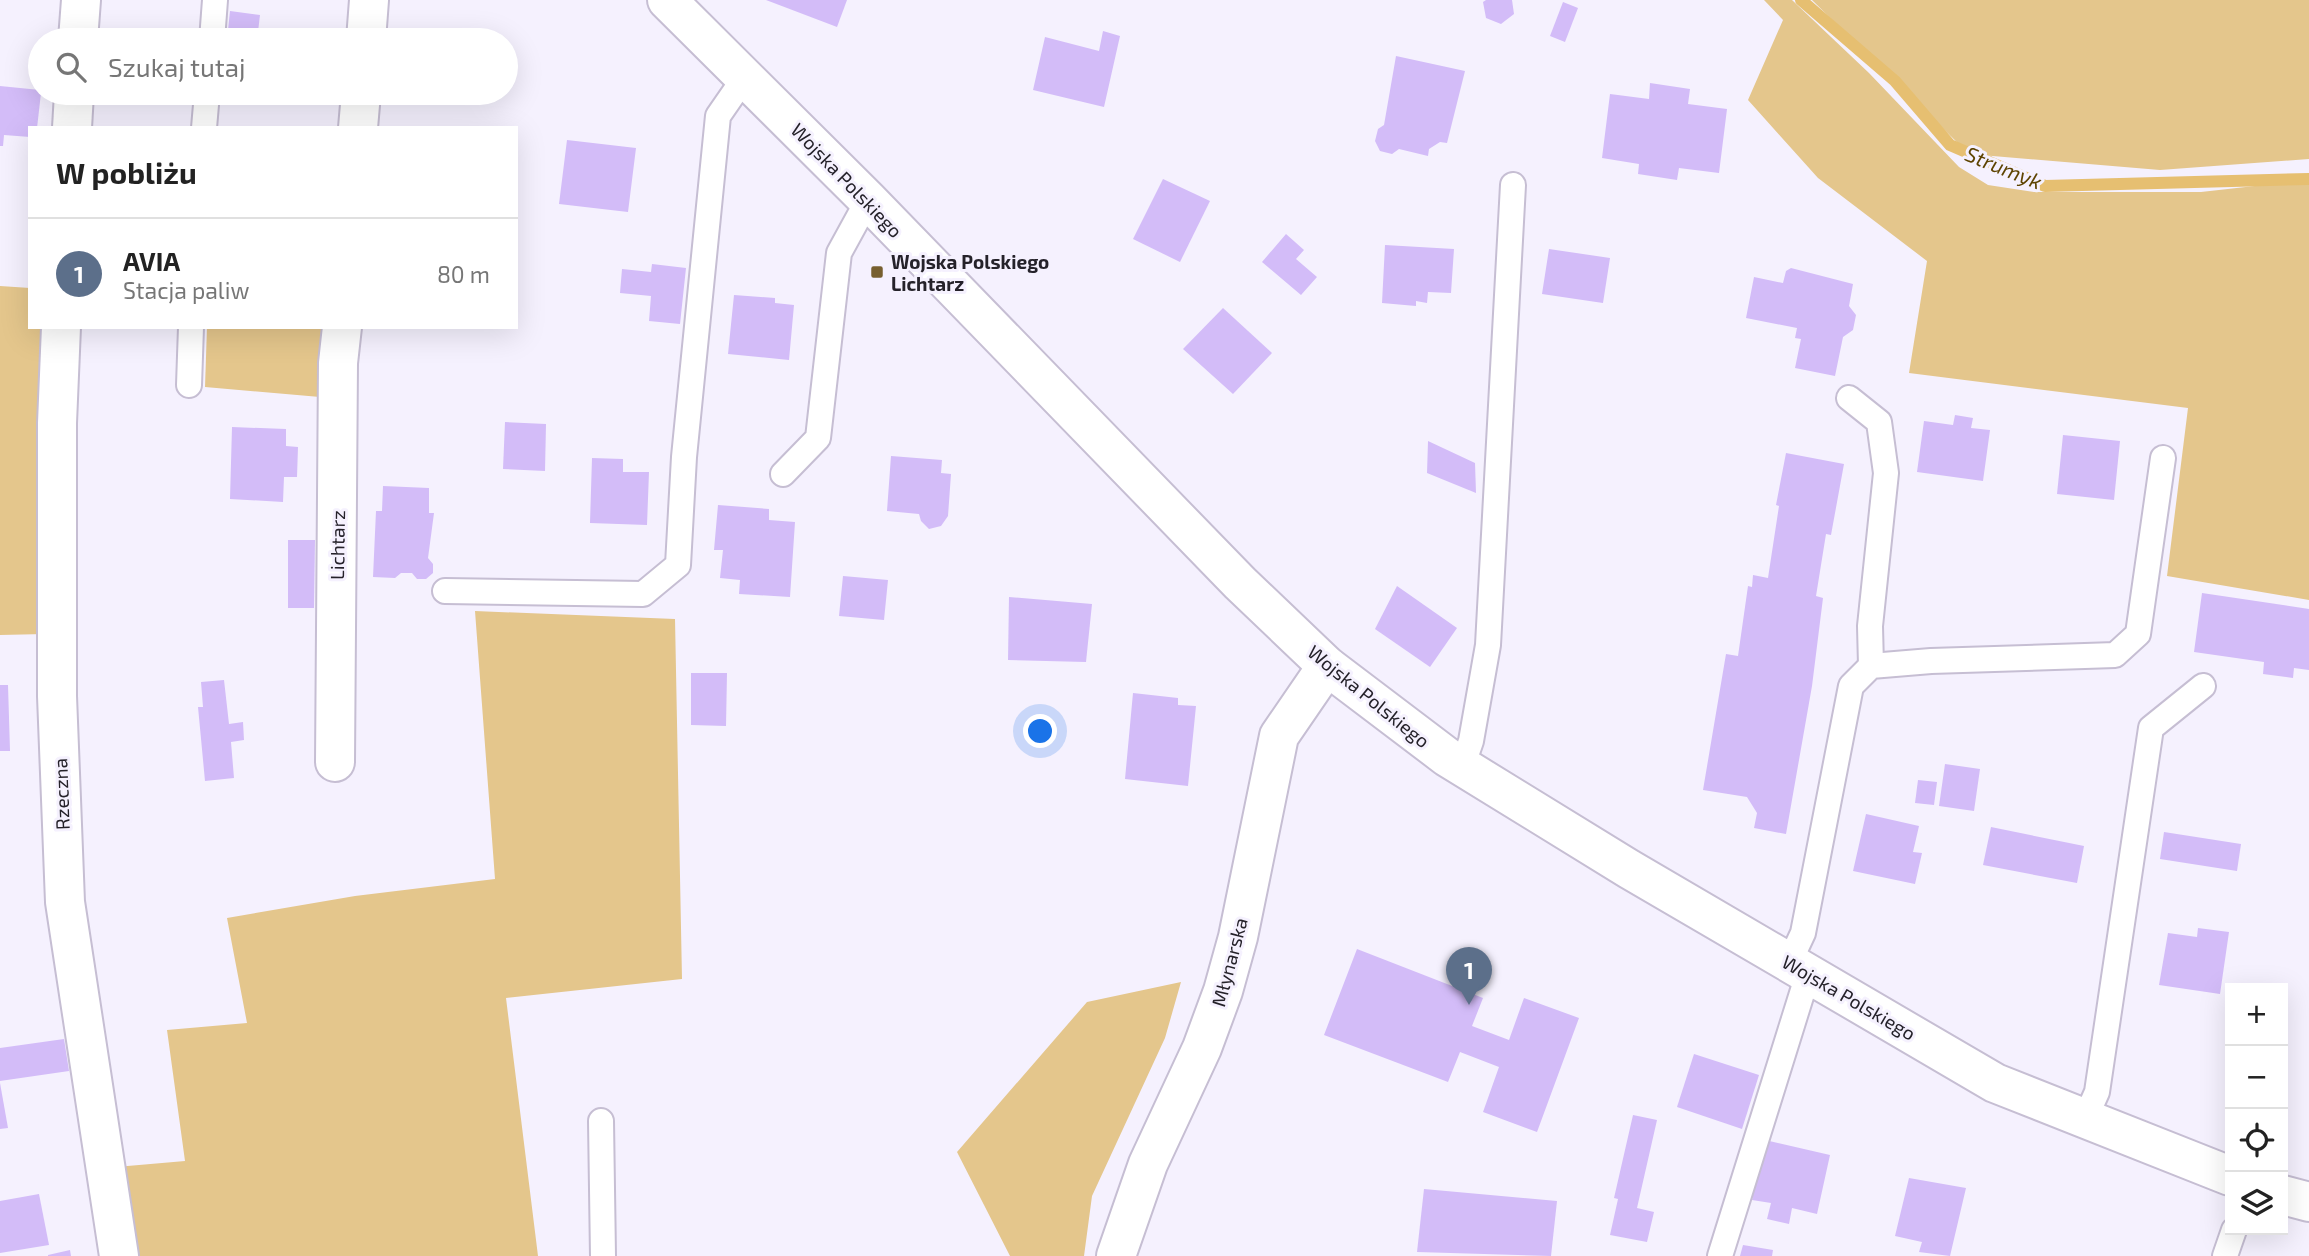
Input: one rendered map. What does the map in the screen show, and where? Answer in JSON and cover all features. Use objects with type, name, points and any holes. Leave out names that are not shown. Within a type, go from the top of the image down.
[{"type":"street","points":[[79,28],[81,0]]},
{"type":"street","points":[[367,28],[369,0]]},
{"type":"street","name":"Wojska Polskiego","points":[[667,0],[868,200],[1240,583],[1327,666],[1462,767],[1995,1083],[2225,1174]]},
{"type":"street","points":[[72,126],[73,105]]},
{"type":"street","points":[[358,126],[360,105]]},
{"type":"street","name":"Rzeczna","points":[[61,329],[57,476],[57,682],[65,902],[120,1256]]},
{"type":"street","name":"Lichtarz","points":[[335,762],[341,329]]},
{"type":"street","name":"Młynarska","points":[[1116,1256],[1148,1164],[1202,1048],[1223,991],[1238,937],[1279,736],[1327,666]]},
{"type":"street","points":[[2288,1196],[2309,1202]]},
{"type":"lane","points":[[213,28],[215,0]]},
{"type":"lane","points":[[445,591],[643,594],[678,565],[684,457],[718,116],[746,77]]},
{"type":"lane","points":[[204,126],[206,105]]},
{"type":"lane","points":[[1462,767],[1471,741],[1488,645],[1513,185]]},
{"type":"lane","points":[[783,474],[818,438],[839,253],[868,200]]},
{"type":"lane","points":[[188,385],[191,329]]},
{"type":"lane","points":[[1849,398],[1879,422],[1886,473],[1870,626],[1871,666]]},
{"type":"lane","points":[[1720,1256],[1790,1023],[1803,933],[1851,686],[1871,666],[1931,660],[2115,655],[2138,634],[2163,458]]},
{"type":"lane","points":[[2085,1119],[2097,1092],[2151,728],[2203,686]]},
{"type":"lane","points":[[601,1121],[603,1256]]},
{"type":"lane","points":[[2225,1256],[2232,1235]]},
{"type":"shaded area","points":[[1764,0],[1792,0],[1869,73],[1959,167],[1988,185],[2034,192],[2201,192],[2309,180],[2309,600],[2167,576],[2188,408],[1909,373],[1927,261],[1818,178],[1748,100],[1783,20]]},
{"type":"shaded area","points":[[1812,0],[2309,0],[2309,159],[2160,170],[1969,154]]},
{"type":"shaded area","points":[[0,286],[28,288],[28,329],[42,329],[45,634],[0,635]]},
{"type":"shaded area","points":[[207,329],[323,329],[320,397],[205,387]]},
{"type":"shaded area","points":[[475,611],[675,619],[682,979],[506,998],[538,1256],[132,1256],[116,1167],[185,1161],[167,1030],[247,1023],[227,918],[355,896],[495,879]]},
{"type":"shaded area","points":[[1181,982],[1165,1038],[1092,1196],[1084,1256],[1010,1256],[957,1152],[1087,1002]]},
{"type":"building","points":[[766,0],[847,0],[837,27]]},
{"type":"building","points":[[1512,0],[1514,14],[1501,24],[1486,18],[1483,2]]},
{"type":"building","points":[[1563,2],[1578,8],[1565,42],[1550,36]]},
{"type":"building","points":[[230,11],[260,15],[258,28],[228,28]]},
{"type":"building","points":[[1103,31],[1120,36],[1104,107],[1033,90],[1045,37],[1099,51]]},
{"type":"building","points":[[1396,56],[1465,71],[1447,143],[1440,142],[1429,149],[1428,156],[1399,149],[1392,154],[1380,151],[1375,141],[1378,129],[1384,125]]},
{"type":"building","points":[[1650,83],[1690,89],[1688,104],[1727,109],[1719,173],[1679,168],[1677,180],[1638,174],[1639,164],[1602,158],[1610,94],[1649,99]]},
{"type":"building","points":[[0,86],[28,89],[28,105],[40,105],[37,126],[28,126],[28,137],[4,135],[3,146],[0,146]]},
{"type":"building","points":[[567,140],[636,148],[628,212],[559,204]]},
{"type":"building","points":[[1163,179],[1210,201],[1180,262],[1133,239]]},
{"type":"building","points":[[1286,234],[1304,250],[1296,259],[1317,277],[1301,295],[1262,262]]},
{"type":"building","points":[[1385,245],[1454,249],[1451,293],[1428,292],[1427,303],[1416,301],[1416,306],[1382,303]]},
{"type":"building","points":[[1549,249],[1610,258],[1603,303],[1542,294]]},
{"type":"building","points":[[652,264],[686,268],[680,324],[649,321],[651,296],[620,293],[622,269],[651,272]]},
{"type":"building","points":[[1791,268],[1853,284],[1849,306],[1856,315],[1853,330],[1843,337],[1835,376],[1795,368],[1801,339],[1795,338],[1797,328],[1746,318],[1754,277],[1783,283],[1786,271]]},
{"type":"building","points":[[734,295],[775,298],[775,303],[794,305],[789,360],[728,354]]},
{"type":"building","points":[[1223,308],[1272,353],[1233,394],[1183,349]]},
{"type":"building","points":[[1955,415],[1973,418],[1971,428],[1990,430],[1983,481],[1917,472],[1924,421],[1953,425]]},
{"type":"building","points":[[505,422],[546,424],[545,471],[503,469]]},
{"type":"building","points":[[232,427],[286,429],[286,446],[298,447],[297,477],[284,477],[283,502],[230,499]]},
{"type":"building","points":[[2063,435],[2120,441],[2114,500],[2057,494]]},
{"type":"building","points":[[1428,441],[1475,463],[1476,493],[1427,473]]},
{"type":"building","points":[[1786,453],[1844,464],[1831,535],[1826,534],[1816,596],[1823,598],[1812,686],[1786,834],[1754,828],[1757,813],[1747,797],[1703,790],[1726,654],[1738,656],[1748,586],[1752,587],[1753,575],[1768,578],[1779,506],[1776,505]]},
{"type":"building","points":[[891,456],[942,460],[941,473],[951,474],[948,516],[941,526],[929,529],[921,521],[919,514],[887,511]]},
{"type":"building","points":[[592,458],[623,459],[623,472],[649,472],[647,525],[590,523]]},
{"type":"building","points":[[383,486],[429,488],[429,513],[434,513],[428,558],[433,564],[433,573],[426,579],[417,579],[412,573],[401,573],[395,578],[373,577],[376,511],[382,511]]},
{"type":"building","points":[[718,505],[769,509],[769,520],[795,522],[790,597],[739,594],[740,580],[720,578],[723,550],[714,550]]},
{"type":"building","points":[[288,540],[315,540],[314,608],[288,608]]},
{"type":"building","points":[[843,576],[888,580],[884,620],[839,616]]},
{"type":"building","points":[[1397,586],[1457,628],[1430,667],[1375,629]]},
{"type":"building","points":[[2202,593],[2309,609],[2309,670],[2294,668],[2293,678],[2263,674],[2264,662],[2194,652]]},
{"type":"building","points":[[1009,597],[1092,604],[1086,662],[1008,660]]},
{"type":"building","points":[[691,673],[727,673],[726,726],[691,725]]},
{"type":"building","points":[[224,680],[229,724],[243,722],[244,740],[231,742],[234,778],[205,781],[198,707],[203,707],[201,682]]},
{"type":"building","points":[[0,685],[8,685],[10,751],[0,751]]},
{"type":"building","points":[[1133,693],[1178,698],[1178,705],[1196,706],[1188,786],[1125,779]]},
{"type":"building","points":[[1945,764],[1980,769],[1974,811],[1939,806]]},
{"type":"building","points":[[1918,780],[1937,782],[1934,805],[1915,803]]},
{"type":"building","points":[[1866,814],[1919,826],[1913,852],[1922,853],[1915,884],[1853,871]]},
{"type":"building","points":[[1991,827],[2084,846],[2077,883],[1983,865]]},
{"type":"building","points":[[2164,832],[2241,844],[2237,871],[2160,859]]},
{"type":"building","points":[[2198,928],[2229,932],[2220,994],[2159,985],[2168,933],[2197,937]]},
{"type":"building","points":[[1357,949],[1483,998],[1472,1026],[1509,1040],[1524,998],[1579,1018],[1537,1132],[1483,1112],[1499,1067],[1460,1052],[1448,1082],[1324,1035]]},
{"type":"building","points":[[64,1039],[69,1071],[0,1081],[0,1048]]},
{"type":"building","points":[[1694,1054],[1759,1075],[1742,1129],[1677,1107]]},
{"type":"building","points":[[0,1083],[8,1128],[0,1129]]},
{"type":"building","points":[[1633,1115],[1657,1120],[1637,1208],[1654,1212],[1647,1242],[1610,1235],[1618,1199],[1614,1198]]},
{"type":"building","points":[[1765,1140],[1830,1155],[1817,1214],[1792,1208],[1789,1224],[1767,1219],[1771,1203],[1752,1200]]},
{"type":"building","points":[[1909,1178],[1966,1188],[1950,1256],[1919,1252],[1922,1242],[1895,1236]]},
{"type":"building","points":[[1424,1189],[1557,1201],[1551,1256],[1417,1252]]},
{"type":"building","points":[[39,1194],[49,1245],[0,1253],[0,1201]]},
{"type":"building","points":[[1743,1245],[1773,1250],[1772,1256],[1740,1256]]},
{"type":"building","points":[[70,1250],[71,1256],[48,1256],[48,1255]]},
{"type":"waterway","name":"Strumyk","points":[[1801,0],[1895,81],[1950,145],[2045,186],[2309,179]]},
{"type":"place","name":"Wojska Polskiego Lichtarz","points":[[877,272]]},
{"type":"place","name":"AVIA","points":[[1469,1005]]}]
